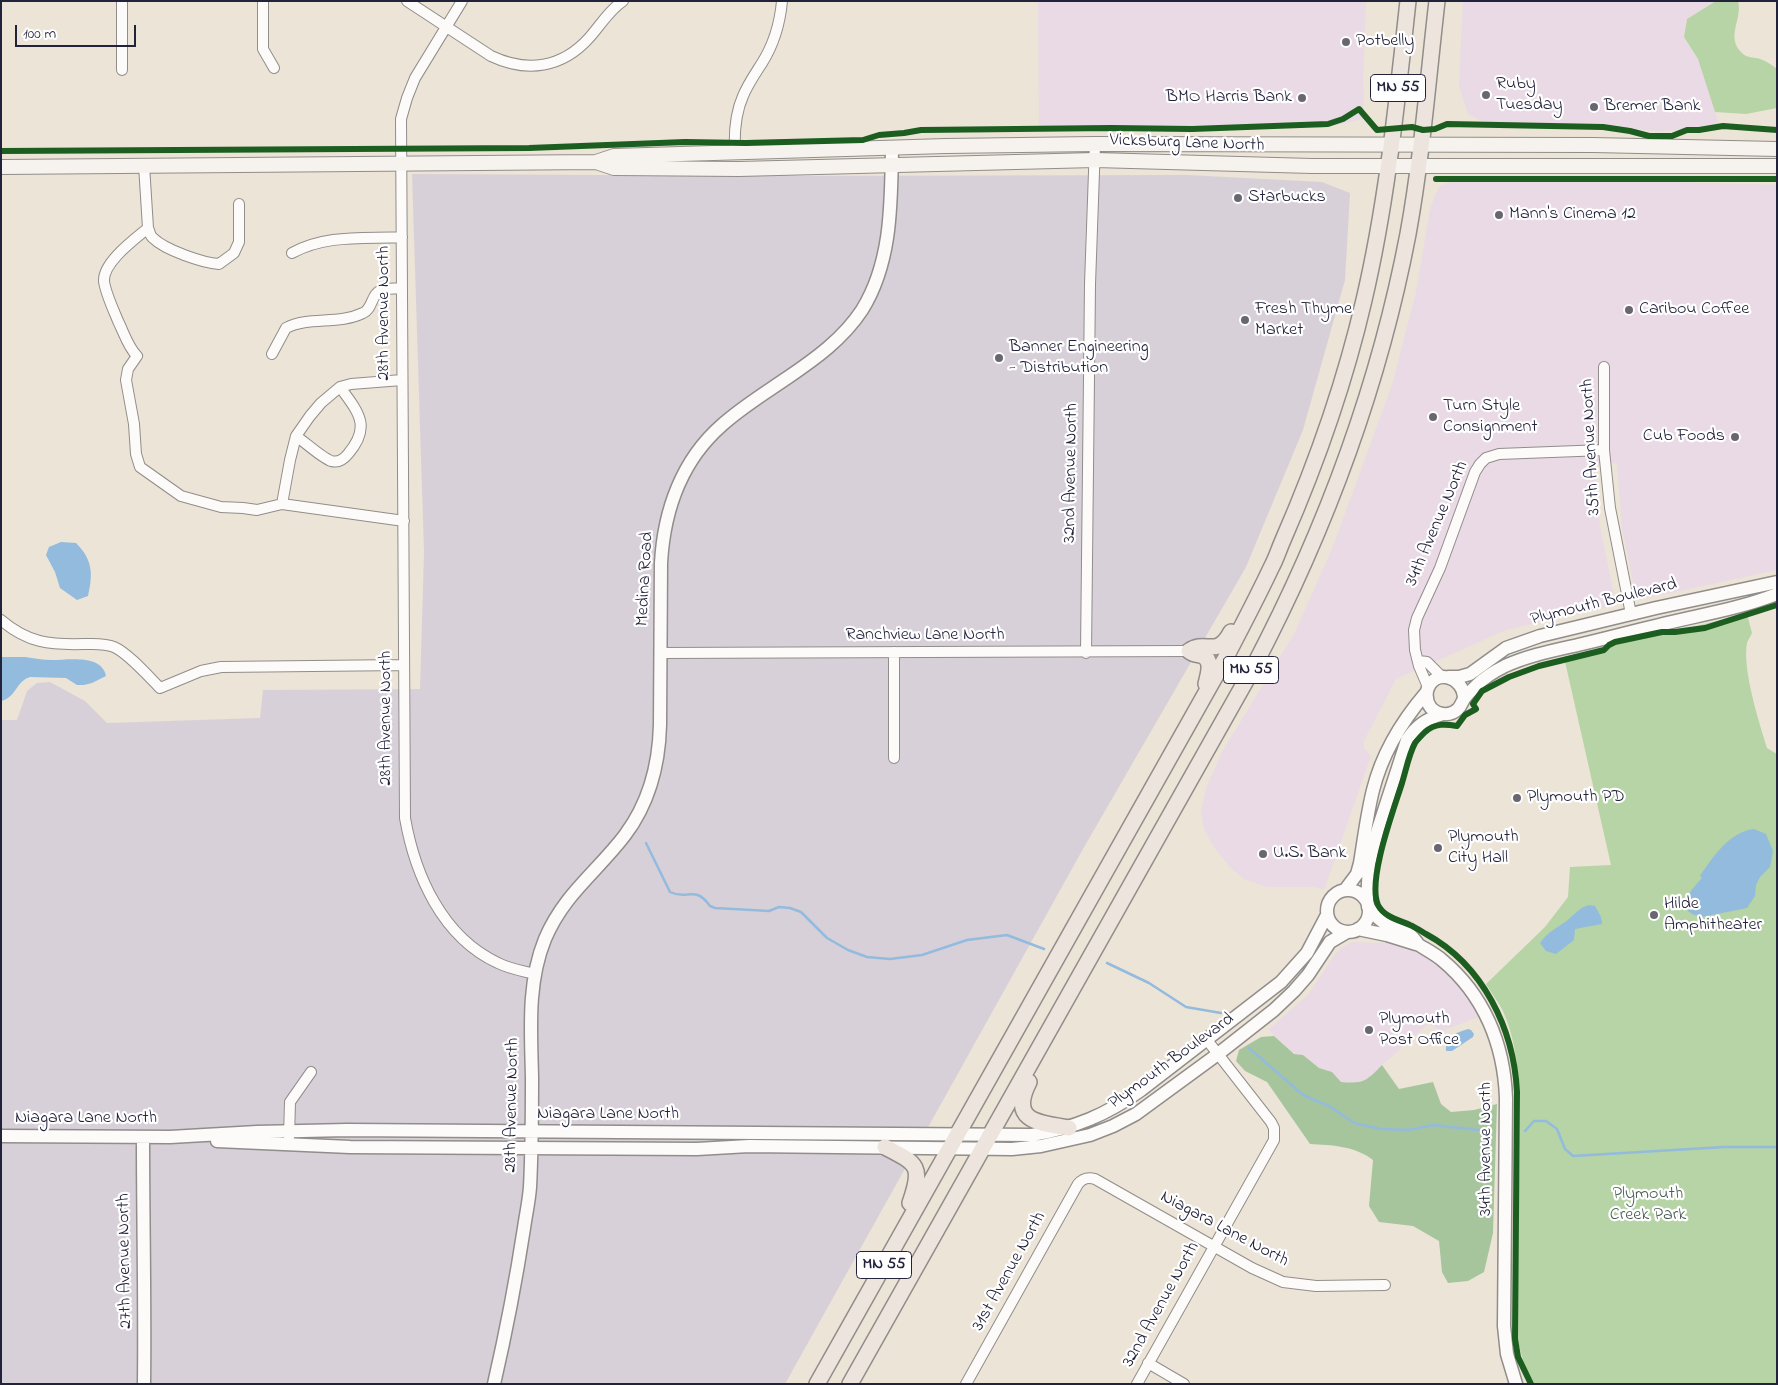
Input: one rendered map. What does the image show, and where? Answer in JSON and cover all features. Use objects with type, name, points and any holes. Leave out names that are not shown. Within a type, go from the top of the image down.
[{"type":"main road","name":"MN 55","points":[[817,1384],[1202,700],[1272,566],[1298,506],[1344,374],[1364,301],[1376,246],[1392,146],[1408,1]]},
{"type":"main road","name":"MN 55","points":[[850,1384],[1253,668],[1281,615],[1320,526],[1345,463],[1371,383],[1408,235],[1419,166],[1438,1]]},
{"type":"main road","name":"Vicksburg Lane North","points":[[1,167],[596,162],[614,156],[1095,144],[1593,146],[1777,149]]},
{"type":"main road","name":"Vicksburg Lane North","points":[[596,162],[614,168],[740,170],[1095,160],[1389,166],[1777,166]]},
{"type":"main road","points":[[1202,700],[1210,668],[1209,663],[1201,655],[1193,655],[1189,651],[1194,648],[1216,647],[1226,642],[1264,566],[1282,541]]},
{"type":"main road","points":[[1057,1016],[1046,1050],[1024,1091],[1021,1102],[1024,1112],[1035,1122],[1068,1128]]},
{"type":"main road","points":[[885,1147],[909,1160],[916,1170],[918,1178],[895,1245]]},
{"type":"street","points":[[122,1],[122,70]]},
{"type":"street","points":[[263,1],[264,49],[274,68]]},
{"type":"street","points":[[407,1],[491,56],[505,63],[520,66],[543,65],[565,58],[578,49],[623,1]]},
{"type":"street","name":"28th Avenue North","points":[[462,1],[422,66],[407,98],[401,119],[405,818],[409,841],[425,886],[437,906],[465,941],[481,954],[499,964],[535,974],[531,1006],[532,1132],[529,1204],[516,1280],[494,1384]]},
{"type":"street","points":[[735,153],[736,117],[742,97],[772,45],[779,26],[782,1]]},
{"type":"street","name":"32nd Avenue North","points":[[1086,653],[1090,284],[1095,144]]},
{"type":"street","name":"Medina Road","points":[[535,974],[545,940],[566,900],[625,834],[648,793],[655,771],[659,749],[663,537],[677,488],[689,465],[704,444],[721,426],[742,409],[828,349],[862,310],[877,279],[888,238],[892,148]]},
{"type":"street","points":[[144,165],[148,228],[152,237],[206,263],[219,264],[234,253],[239,242],[239,204]]},
{"type":"street","points":[[148,228],[120,253],[106,272],[104,281],[114,311],[132,350],[137,356],[128,368],[126,380],[134,424],[136,454],[140,467],[167,487],[190,500],[221,507],[257,510],[282,504],[404,521]]},
{"type":"street","points":[[292,253],[311,243],[338,239],[402,237]]},
{"type":"street","points":[[272,354],[286,328],[299,323],[333,321],[363,313],[368,310],[376,293],[381,290],[402,288]]},
{"type":"street","name":"35th Avenue North","points":[[1604,367],[1604,450],[1614,534],[1630,614]]},
{"type":"street","points":[[282,504],[296,436],[321,403],[340,387],[351,384],[402,380]]},
{"type":"street","points":[[296,436],[329,460],[336,462],[347,455],[360,437],[361,421],[359,414],[340,387]]},
{"type":"street","name":"34th Avenue North","points":[[1427,690],[1414,640],[1417,618],[1440,568],[1480,464],[1486,458],[1499,454],[1604,450]]},
{"type":"street","name":"Plymouth Boulevard","points":[[1445,677],[1459,677],[1470,674],[1506,648],[1528,640],[1630,614],[1777,582]]},
{"type":"street","name":"Plymouth Boulevard","points":[[1464,699],[1489,675],[1529,657],[1660,624],[1716,613],[1777,594]]},
{"type":"street","points":[[1,620],[14,631],[44,643],[60,645],[102,644],[112,646],[121,651],[160,688],[201,671],[222,667],[404,665]]},
{"type":"street","name":"Ranchview Lane North","points":[[661,653],[1086,653],[1189,651]]},
{"type":"street","points":[[894,652],[894,758]]},
{"type":"street","points":[[1368,905],[1357,892],[1345,890],[1331,898],[1327,915],[1335,927],[1353,930],[1367,919],[1368,905],[1369,864],[1378,829],[1407,740],[1413,730],[1421,723],[1428,718],[1456,711],[1464,699],[1462,687],[1454,679],[1445,677],[1427,662],[1419,661]]},
{"type":"street","points":[[1345,890],[1357,874],[1373,790],[1382,761],[1394,738],[1432,682],[1445,677]]},
{"type":"street","points":[[1427,690],[1428,704],[1437,713],[1443,714]]},
{"type":"street","name":"34th Avenue North","points":[[1368,905],[1382,921],[1410,934],[1419,944],[1446,963],[1476,997],[1494,1031],[1502,1058],[1506,1098],[1504,1326],[1507,1354],[1516,1384]]},
{"type":"street","name":"Plymouth Boulevard","points":[[986,1142],[1068,1128],[1097,1117],[1130,1098],[1290,974],[1307,953],[1327,915]]},
{"type":"street","name":"34th Avenue North","points":[[1353,930],[1376,932],[1419,944]]},
{"type":"street","name":"Plymouth Boulevard","points":[[953,1140],[1041,1146],[1090,1136],[1136,1114],[1274,1010],[1308,975],[1330,942],[1353,930]]},
{"type":"street","name":"32nd Avenue North","points":[[1137,1384],[1274,1140],[1275,1134],[1271,1122],[1207,1040]]},
{"type":"street","points":[[290,1145],[290,1102],[311,1072]]},
{"type":"street","name":"Niagara Lane North","points":[[1,1136],[143,1138],[347,1130],[953,1140]]},
{"type":"street","name":"Niagara Lane North","points":[[170,1137],[350,1147],[531,1148],[885,1147],[953,1140]]},
{"type":"street","name":"27th Avenue North","points":[[143,1138],[144,1384]]},
{"type":"street","name":"Niagara Lane North","points":[[1086,1178],[1095,1180],[1267,1276],[1283,1282],[1316,1286],[1384,1285]]},
{"type":"street","name":"31st Avenue North","points":[[966,1384],[1078,1184],[1086,1178]]},
{"type":"street","points":[[1148,1363],[1184,1384]]},
{"type":"shaded area","points":[[1038,1],[1366,1],[1363,78],[1364,119],[1322,128],[1291,126],[1039,127]]},
{"type":"shaded area","points":[[1463,1],[1716,1],[1687,19],[1684,37],[1698,59],[1720,127],[1660,131],[1532,123],[1489,125],[1468,114],[1459,86]]},
{"type":"shaded area","points":[[412,174],[776,176],[1188,175],[1322,182],[1350,193],[1345,280],[1303,430],[1246,567],[1083,849],[785,1384],[1,1384],[1,720],[17,720],[27,691],[37,683],[50,682],[85,701],[107,723],[260,718],[263,690],[420,689],[424,552]]},
{"type":"shaded area","points":[[1460,177],[1777,185],[1777,570],[1642,599],[1636,595],[1622,528],[1617,463],[1594,466],[1600,527],[1616,605],[1506,630],[1396,679],[1364,741],[1364,748],[1371,756],[1324,890],[1314,887],[1267,887],[1244,879],[1230,867],[1214,847],[1204,828],[1201,812],[1206,788],[1222,752],[1294,634],[1332,549],[1392,385],[1416,292],[1430,210],[1434,198],[1440,186]]},
{"type":"shaded area","points":[[1393,941],[1429,959],[1450,976],[1481,1016],[1442,1031],[1428,1024],[1369,1079],[1354,1083],[1341,1082],[1332,1072],[1319,1068],[1303,1055],[1294,1054],[1274,1036],[1269,1029],[1308,995],[1336,953],[1344,946],[1352,942],[1377,943]]},
{"type":"green space","points":[[1716,1],[1738,1],[1739,8],[1735,34],[1737,47],[1746,56],[1762,60],[1777,69],[1777,108],[1746,114],[1715,112],[1698,59],[1684,37],[1687,19]]},
{"type":"green space","name":"Plymouth Creek Park","points":[[1747,614],[1752,633],[1747,643],[1746,654],[1752,696],[1767,748],[1777,754],[1777,1384],[1534,1384],[1524,1364],[1517,1338],[1520,1106],[1518,1070],[1514,1045],[1507,1022],[1501,1007],[1486,984],[1545,927],[1568,897],[1570,867],[1611,865],[1564,657]]},
{"type":"green space","points":[[1274,1036],[1294,1054],[1303,1055],[1319,1068],[1332,1072],[1341,1082],[1360,1082],[1372,1075],[1382,1065],[1399,1089],[1433,1082],[1441,1104],[1451,1112],[1474,1110],[1497,1104],[1493,1233],[1484,1272],[1468,1281],[1448,1283],[1442,1272],[1439,1241],[1413,1226],[1379,1222],[1369,1206],[1373,1160],[1351,1149],[1310,1144],[1267,1082],[1245,1071],[1236,1061],[1239,1050],[1261,1037]]},
{"type":"water","points":[[61,542],[76,543],[89,561],[91,581],[88,596],[77,600],[60,588],[55,572],[46,555],[49,547]]},
{"type":"water","points":[[1,657],[91,661],[103,669],[106,676],[84,685],[77,685],[66,678],[30,677],[22,682],[10,697],[1,701]]},
{"type":"water","points":[[1754,829],[1766,834],[1773,851],[1770,867],[1760,877],[1756,885],[1755,896],[1747,908],[1702,917],[1688,911],[1690,892],[1702,878],[1700,876],[1716,854],[1729,840],[1745,831]]},
{"type":"water","points":[[1589,905],[1595,906],[1601,917],[1602,924],[1575,929],[1574,940],[1556,954],[1546,951],[1540,943],[1543,939],[1580,909]]},
{"type":"water","points":[[1468,1029],[1474,1034],[1473,1037],[1452,1051],[1446,1051],[1447,1042],[1452,1036]]},
{"type":"waterway","points":[[646,843],[670,892],[682,895],[695,894],[715,908],[769,911],[779,907],[790,908],[801,912],[827,938],[848,950],[867,957],[890,959],[922,955],[967,940],[1007,935],[1044,949]]},
{"type":"waterway","points":[[1107,963],[1149,983],[1186,1007],[1221,1013]]},
{"type":"waterway","points":[[1249,1048],[1303,1095],[1331,1107],[1354,1123],[1381,1129],[1408,1130],[1433,1125],[1487,1131]]},
{"type":"waterway","points":[[1525,1131],[1534,1121],[1546,1121],[1557,1129],[1565,1149],[1573,1156],[1724,1147],[1777,1147]]},
{"type":"cycle path","points":[[1,151],[529,148],[685,142],[746,143],[863,140],[879,135],[921,130],[1192,129],[1328,124],[1343,119],[1359,109],[1377,130],[1412,127],[1423,130],[1435,129],[1447,124],[1603,127],[1649,136],[1672,136],[1687,130],[1723,126],[1777,130]]},
{"type":"cycle path","points":[[1436,179],[1777,179]]},
{"type":"cycle path","points":[[1531,1384],[1518,1357],[1515,1339],[1517,1092],[1515,1068],[1510,1045],[1492,1001],[1464,963],[1446,947],[1414,927],[1392,918],[1378,905],[1376,879],[1379,862],[1409,757],[1415,743],[1425,732],[1437,726],[1457,726],[1465,715],[1476,709],[1473,704],[1482,691],[1509,677],[1539,666],[1604,650],[1615,642],[1662,632],[1705,628],[1777,605]]},
{"type":"place","name":"Potbelly","points":[[1346,42]]},
{"type":"place","name":"Ruby Tuesday","points":[[1486,95]]},
{"type":"place","name":"BMO Harris Bank","points":[[1302,98]]},
{"type":"place","name":"Bremer Bank","points":[[1594,107]]},
{"type":"place","name":"Starbucks","points":[[1238,198]]},
{"type":"place","name":"Mann's Cinema 12","points":[[1499,215]]},
{"type":"place","name":"Caribou Coffee","points":[[1629,310]]},
{"type":"place","name":"Fresh Thyme Market","points":[[1245,320]]},
{"type":"place","name":"Banner Engineering - Distribution","points":[[999,358]]},
{"type":"place","name":"Turn Style Consignment","points":[[1433,417]]},
{"type":"place","name":"Cub Foods","points":[[1735,437]]},
{"type":"place","name":"Plymouth PD","points":[[1517,798]]},
{"type":"place","name":"Plymouth City Hall","points":[[1438,848]]},
{"type":"place","name":"U.S. Bank","points":[[1263,854]]},
{"type":"place","name":"Hilde Amphitheater","points":[[1654,915]]},
{"type":"place","name":"Plymouth Post Office","points":[[1369,1030]]}]
